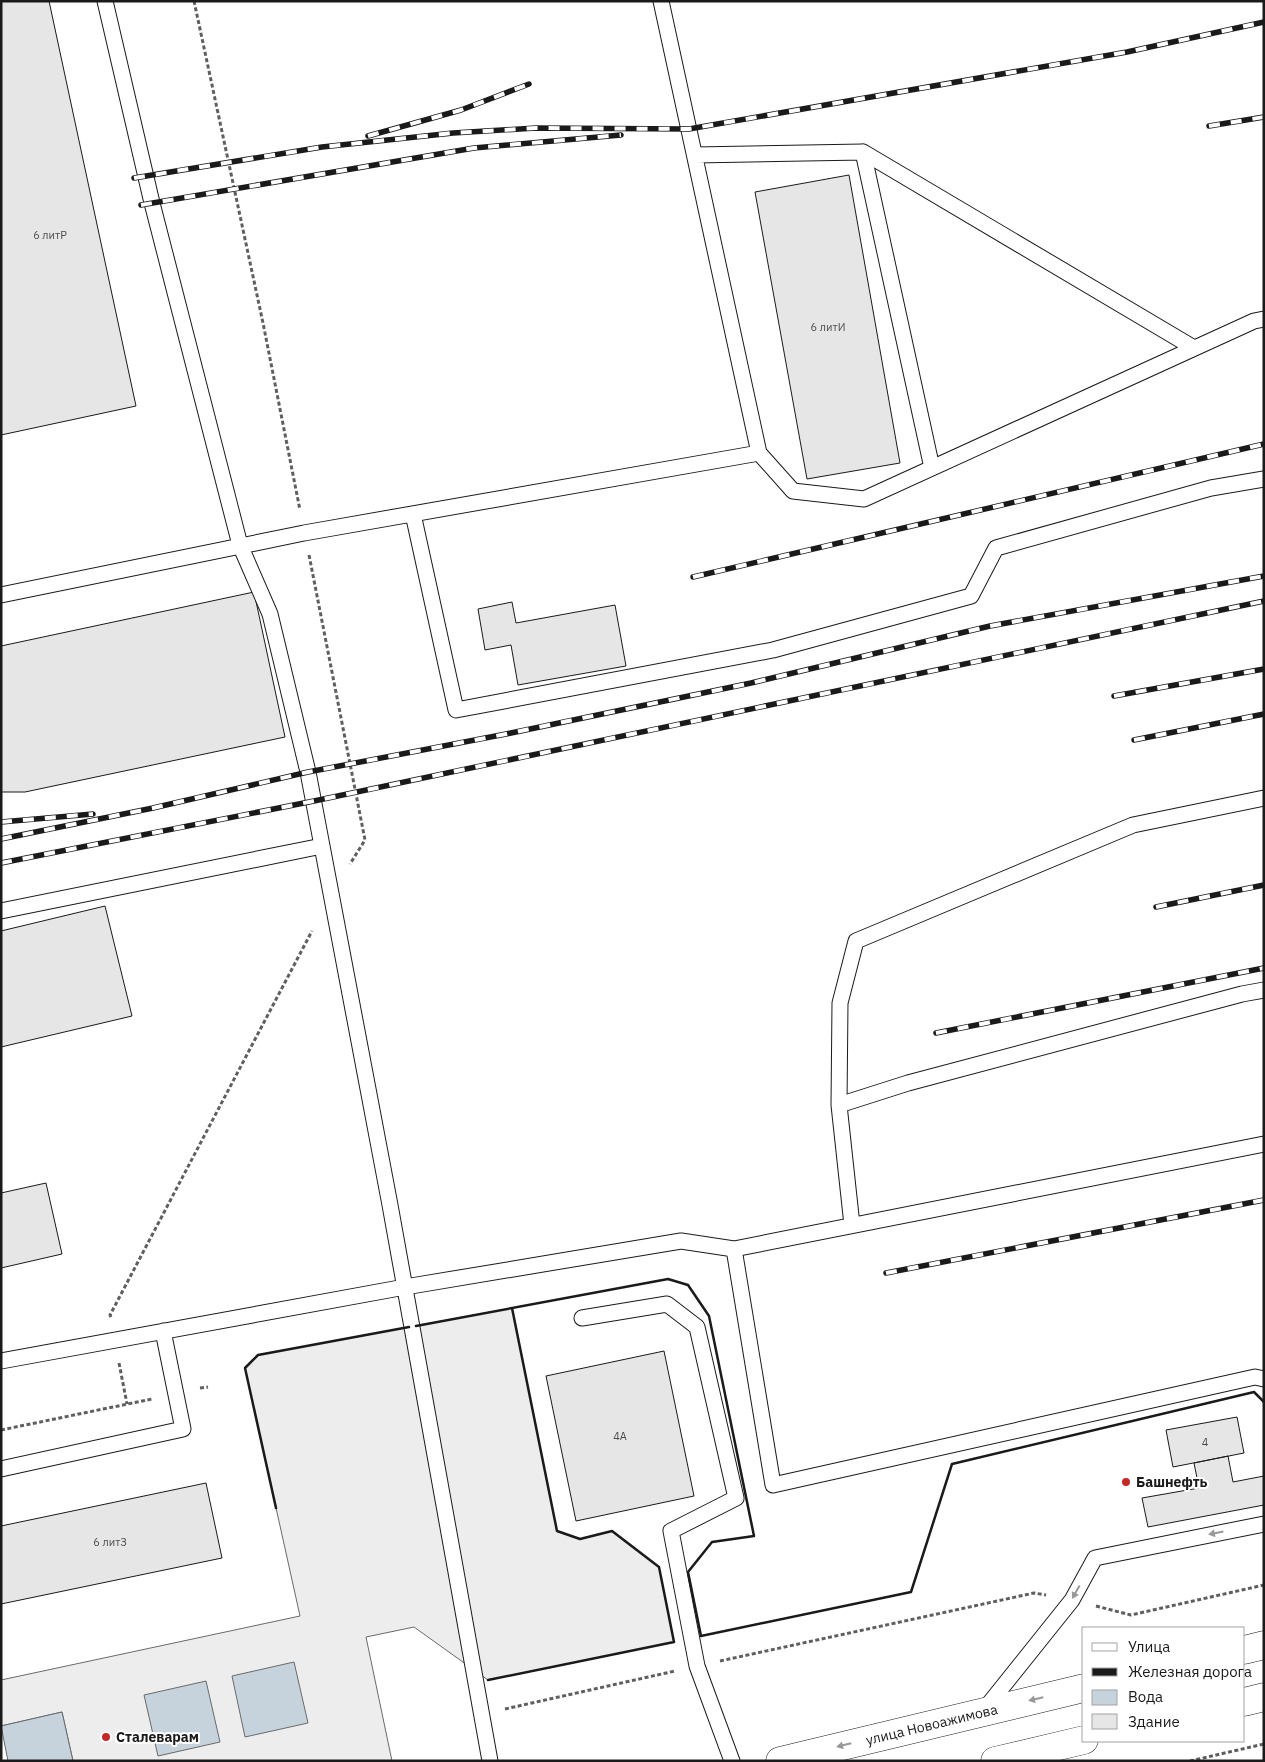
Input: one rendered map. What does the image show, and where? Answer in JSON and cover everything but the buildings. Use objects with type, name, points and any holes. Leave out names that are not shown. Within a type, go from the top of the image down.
[{"type":"main road","points":[[1245,1650],[1264,1645]]},
{"type":"main road","name":"улица Новоажимова","points":[[780,1761],[1082,1688]]},
{"type":"main road","points":[[1245,1702],[1264,1697]]},
{"type":"main road","points":[[995,1761],[1024,1757],[1082,1741]]},
{"type":"lane","points":[[105,1],[152,203],[240,545],[270,614],[308,772],[405,1287],[490,1761]]},
{"type":"lane","points":[[662,1],[759,453],[793,491],[864,500],[1194,348],[1254,321],[1264,319]]},
{"type":"lane","points":[[695,154],[863,152],[1194,348]]},
{"type":"lane","points":[[863,152],[932,468]]},
{"type":"lane","points":[[1,595],[304,533],[759,453]]},
{"type":"lane","points":[[413,514],[456,710],[772,650],[971,596],[996,548],[1211,488],[1264,479]]},
{"type":"lane","points":[[852,1225],[839,1105],[840,1003],[856,941],[1133,825],[1264,798]]},
{"type":"lane","points":[[1,911],[322,846]]},
{"type":"lane","points":[[839,1105],[908,1083],[1242,994],[1264,990]]},
{"type":"lane","points":[[1,1361],[405,1287],[681,1241],[734,1249],[1264,1144]]},
{"type":"lane","points":[[734,1249],[773,1484],[1255,1377],[1264,1379]]},
{"type":"lane","points":[[582,1318],[667,1304],[697,1327],[736,1498],[671,1531],[697,1666],[732,1761]]},
{"type":"lane","points":[[1,1469],[183,1429],[163,1332]]},
{"type":"lane","points":[[982,1712],[1072,1600],[1095,1558],[1264,1524]]},
{"type":"path","points":[[126,1404],[110,1315],[330,896],[365,840],[263,323],[194,1]]},
{"type":"path","points":[[1,1430],[208,1387]]},
{"type":"path","points":[[488,1746],[505,1708],[1034,1592],[1131,1615],[1264,1585]]},
{"type":"path","points":[[1190,1761],[1264,1744]]},
{"type":"shaded area","points":[[512,1308],[557,1531],[580,1539],[612,1531],[659,1567],[674,1642],[488,1680],[414,1627],[366,1637],[392,1761],[73,1761],[62,1712],[1,1726],[1,1680],[300,1616],[245,1368],[258,1355]]},
{"type":"water","points":[[294,1662],[308,1723],[245,1737],[232,1676]]},
{"type":"water","points":[[206,1681],[220,1742],[158,1756],[144,1695]]},
{"type":"water","points":[[62,1712],[73,1761],[8,1761],[1,1726]]},
{"type":"railway","points":[[134,178],[322,147],[453,133],[536,128],[689,129],[1127,52],[1264,22]]},
{"type":"railway","points":[[368,136],[461,110],[529,84]]},
{"type":"railway","points":[[1209,126],[1264,117]]},
{"type":"railway","points":[[141,205],[474,148],[621,135]]},
{"type":"railway","points":[[693,577],[1264,444]]},
{"type":"railway","points":[[1,839],[153,808],[308,772],[506,734],[751,683],[990,626],[1264,576]]},
{"type":"railway","points":[[1,863],[314,801],[1264,601]]},
{"type":"railway","points":[[1114,696],[1264,669]]},
{"type":"railway","points":[[1134,740],[1264,714]]},
{"type":"railway","points":[[1,822],[93,814]]},
{"type":"railway","points":[[1156,907],[1264,885]]},
{"type":"railway","points":[[936,1033],[1264,968]]},
{"type":"railway","points":[[886,1273],[1264,1200]]},
{"type":"wall","points":[[416,1326],[668,1279],[688,1285],[709,1316],[754,1536],[712,1542],[688,1572],[701,1636],[911,1592],[952,1464],[1254,1392],[1264,1402]]},
{"type":"wall","points":[[488,1680],[674,1642],[659,1567],[612,1531],[580,1539],[557,1531],[512,1308]]},
{"type":"wall","points":[[276,1508],[245,1368],[258,1355],[409,1327]]},
{"type":"place","name":"Башнефть","points":[[1126,1482]]},
{"type":"place","name":"Сталеварам","points":[[106,1737]]}]
